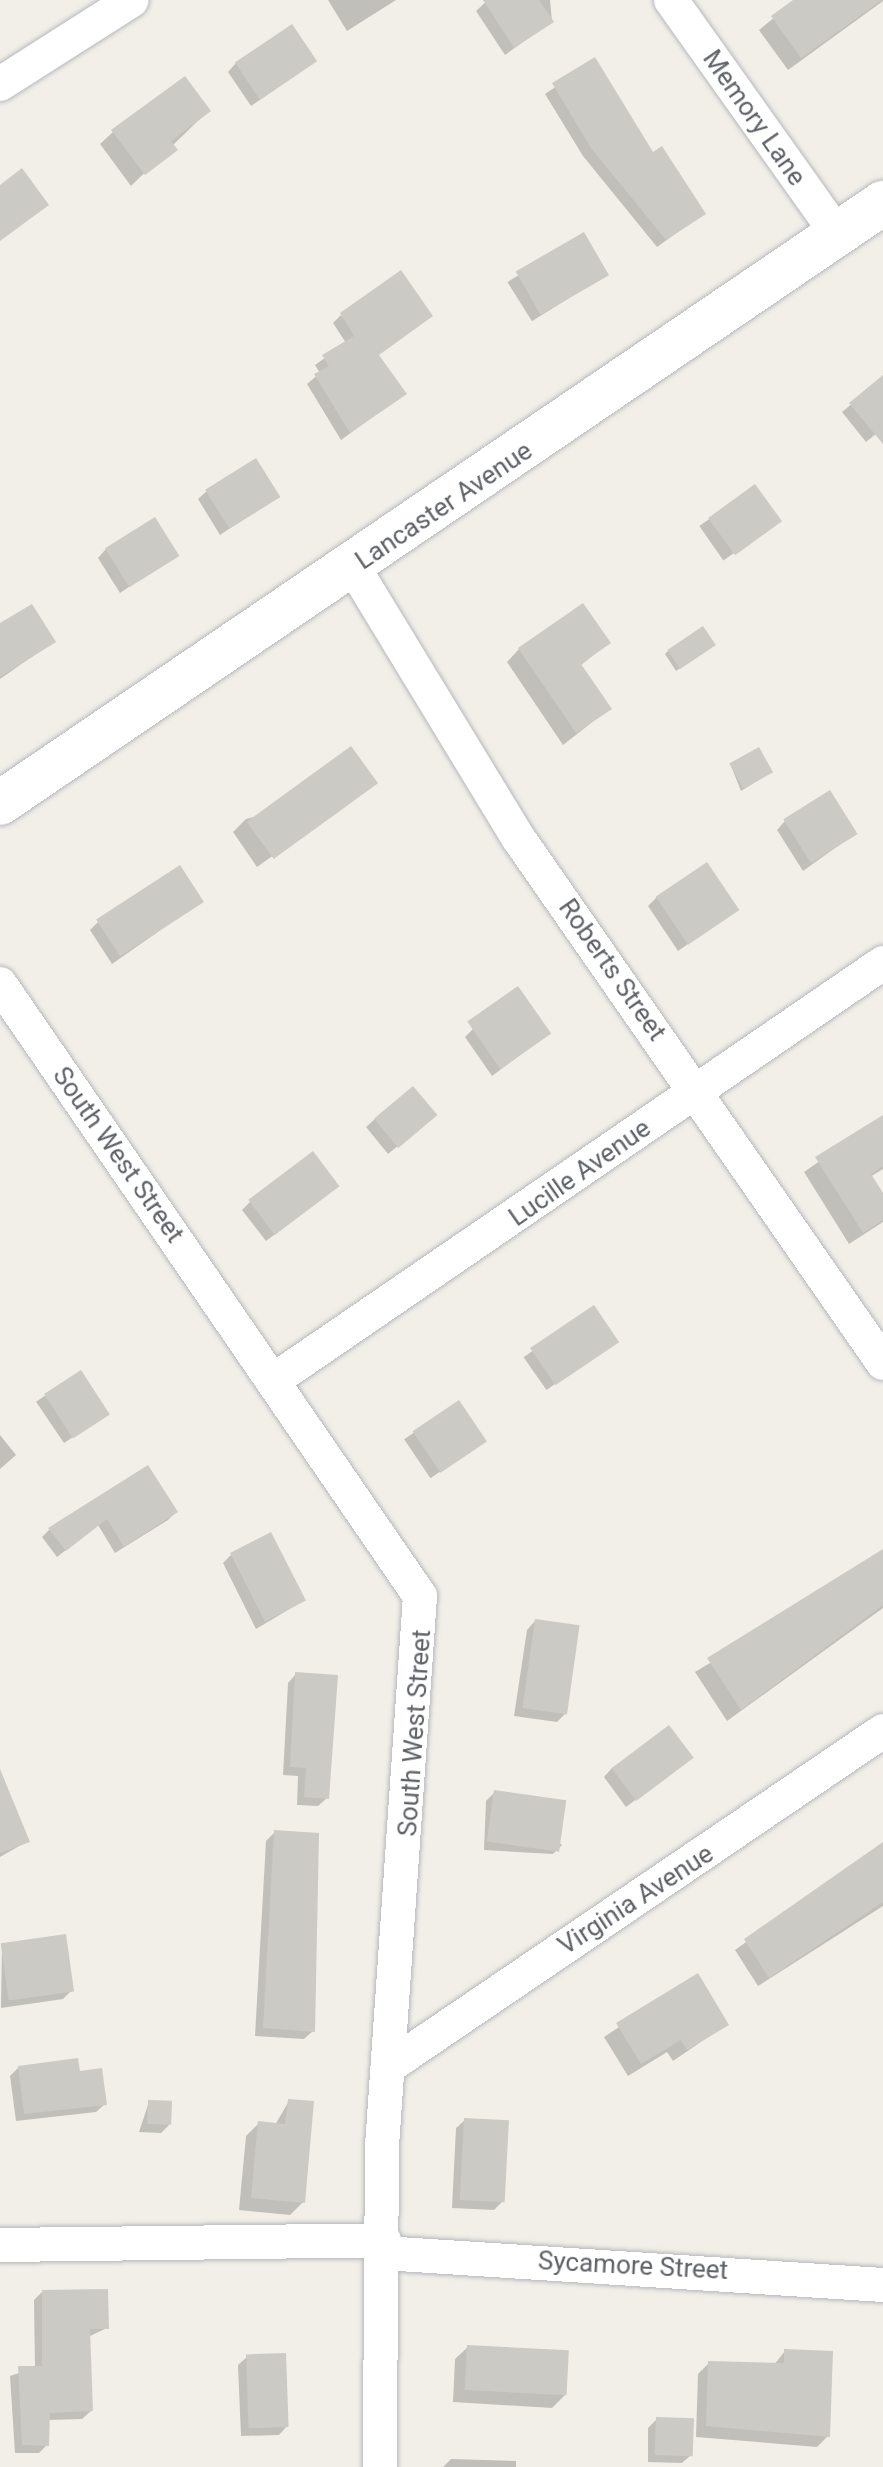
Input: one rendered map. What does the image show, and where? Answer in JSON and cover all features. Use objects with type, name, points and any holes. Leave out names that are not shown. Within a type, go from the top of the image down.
[{"type":"main road","name":"Lancaster Avenue","points":[[0,803],[354,568],[882,206]]},
{"type":"street","points":[[0,84],[132,0]]},
{"type":"street","name":"Memory Lane","points":[[671,0],[838,235]]},
{"type":"street","name":"Roberts Street","points":[[354,568],[519,839],[698,1091],[883,1363]]},
{"type":"street","name":"Lucille Avenue","points":[[274,1380],[883,963]]},
{"type":"street","name":"South West Street","points":[[0,984],[420,1596],[388,2067],[380,2467]]},
{"type":"street","name":"Virginia Avenue","points":[[388,2067],[883,1731]]},
{"type":"street","name":"Sycamore Street","points":[[0,2245],[384,2246],[883,2285]]},
{"type":"building","points":[[483,0],[539,0],[554,22],[514,48]]},
{"type":"building","points":[[793,0],[882,0],[801,58],[771,16]]},
{"type":"building","points":[[292,24],[317,61],[260,100],[235,63]]},
{"type":"building","points":[[595,57],[653,152],[662,146],[706,214],[666,240],[591,148],[552,83]]},
{"type":"building","points":[[185,76],[211,111],[171,141],[178,150],[145,175],[111,130]]},
{"type":"building","points":[[22,168],[49,205],[0,241],[0,185]]},
{"type":"building","points":[[584,232],[609,275],[541,315],[516,272]]},
{"type":"building","points":[[401,270],[433,316],[379,355],[407,394],[350,433],[314,374],[329,366],[322,355],[354,336],[340,313]]},
{"type":"building","points":[[883,375],[883,444],[849,403]]},
{"type":"building","points":[[256,458],[280,497],[229,529],[205,490]]},
{"type":"building","points":[[755,484],[782,521],[735,555],[708,518]]},
{"type":"building","points":[[155,517],[179,556],[129,587],[105,548]]},
{"type":"building","points":[[583,603],[611,643],[581,664],[612,709],[576,733],[518,648]]},
{"type":"building","points":[[32,604],[56,642],[0,677],[0,623]]},
{"type":"building","points":[[703,626],[716,645],[680,669],[667,650]]},
{"type":"building","points":[[351,746],[378,783],[274,859],[247,822]]},
{"type":"building","points":[[759,747],[773,772],[743,789],[729,763]]},
{"type":"building","points":[[830,790],[858,834],[811,863],[783,819]]},
{"type":"building","points":[[707,862],[739,910],[688,945],[656,897]]},
{"type":"building","points":[[180,865],[204,902],[120,956],[96,919]]},
{"type":"building","points":[[518,986],[551,1034],[500,1069],[467,1022]]},
{"type":"building","points":[[413,1086],[437,1115],[398,1148],[374,1119]]},
{"type":"building","points":[[883,1115],[883,1166],[871,1174],[883,1193],[883,1220],[863,1233],[815,1157]]},
{"type":"building","points":[[313,1151],[339,1186],[275,1235],[248,1200]]},
{"type":"building","points":[[594,1305],[619,1342],[555,1385],[530,1348]]},
{"type":"building","points":[[81,1370],[110,1414],[73,1438],[44,1394]]},
{"type":"building","points":[[459,1400],[487,1441],[441,1473],[413,1431]]},
{"type":"building","points":[[148,1465],[178,1512],[124,1547],[107,1519],[66,1551],[48,1528]]},
{"type":"building","points":[[271,1532],[306,1601],[265,1621],[230,1553]]},
{"type":"building","points":[[883,1549],[883,1605],[741,1710],[707,1658]]},
{"type":"building","points":[[535,1619],[580,1625],[567,1714],[522,1708]]},
{"type":"building","points":[[295,1672],[338,1675],[329,1799],[304,1797],[306,1768],[290,1767]]},
{"type":"building","points":[[669,1725],[694,1758],[636,1801],[611,1768]]},
{"type":"building","points":[[0,1769],[30,1842],[0,1853]]},
{"type":"building","points":[[494,1790],[566,1800],[559,1852],[487,1841]]},
{"type":"building","points":[[274,1830],[319,1833],[315,2032],[263,2028]]},
{"type":"building","points":[[883,1842],[883,1902],[769,1978],[744,1939]]},
{"type":"building","points":[[66,1934],[74,1991],[9,2001],[1,1943]]},
{"type":"building","points":[[698,1973],[729,2025],[687,2050],[681,2040],[641,2064],[616,2023]]},
{"type":"building","points":[[78,2058],[80,2071],[102,2068],[107,2105],[24,2114],[18,2066]]},
{"type":"building","points":[[288,2099],[314,2101],[305,2203],[251,2198],[258,2121],[285,2124]]},
{"type":"building","points":[[148,2100],[172,2101],[171,2125],[147,2124]]},
{"type":"building","points":[[464,2118],[509,2120],[505,2202],[460,2200]]},
{"type":"building","points":[[108,2289],[109,2329],[90,2329],[93,2411],[50,2413],[49,2446],[22,2445],[18,2366],[42,2366],[42,2290]]},
{"type":"building","points":[[467,2345],[569,2350],[567,2395],[465,2390]]},
{"type":"building","points":[[784,2349],[833,2351],[830,2437],[706,2426],[708,2361],[784,2363]]},
{"type":"building","points":[[286,2353],[289,2427],[249,2428],[246,2354]]},
{"type":"building","points":[[656,2417],[694,2418],[693,2456],[655,2455]]}]
